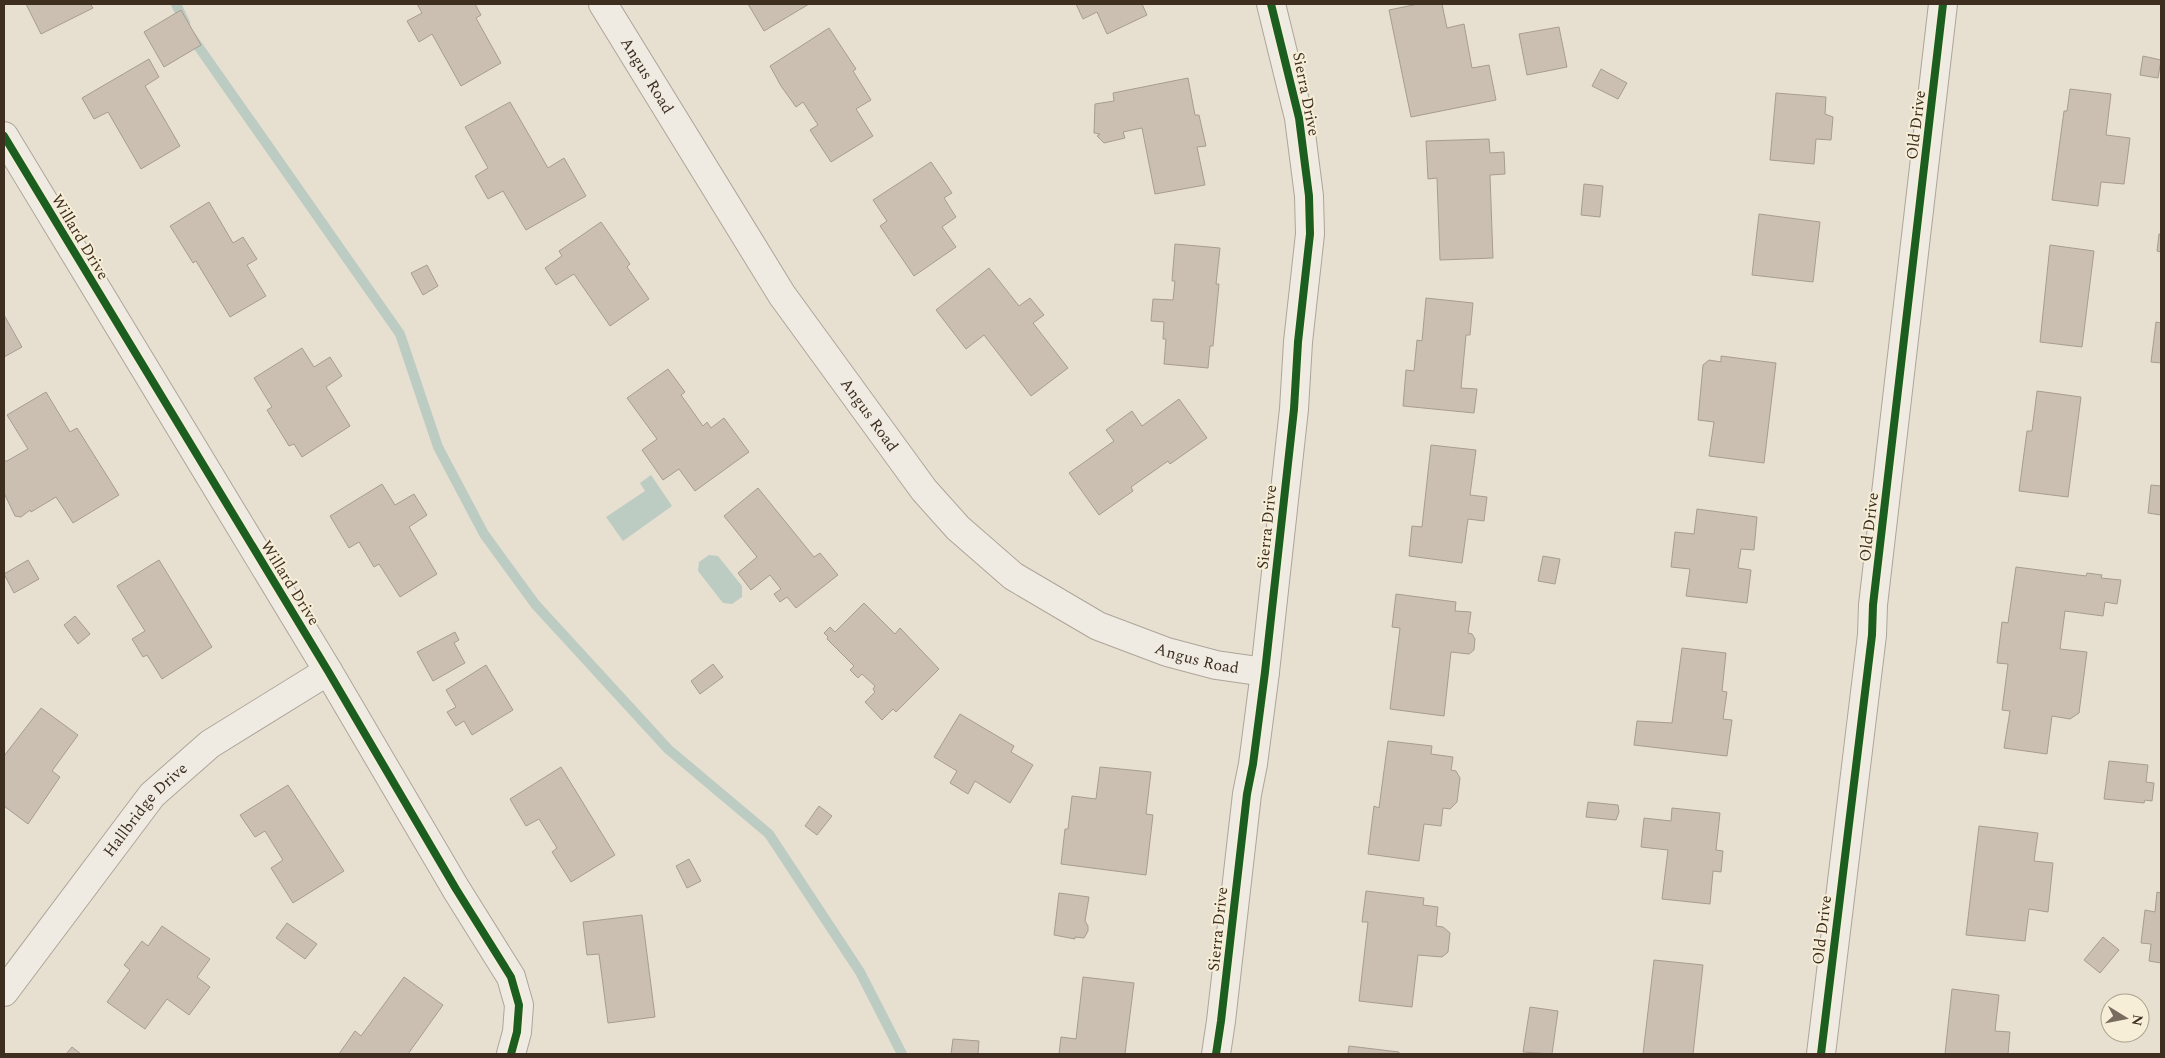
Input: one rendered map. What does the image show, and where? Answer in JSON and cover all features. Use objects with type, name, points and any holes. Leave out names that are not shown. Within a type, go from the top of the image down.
[{"type":"street","name":"Angus Road","points":[[603,4],[782,295],[924,490],[958,528],[1013,576],[1098,626],[1167,652],[1216,665],[1265,672]]},
{"type":"street","name":"Sierra Drive","points":[[1216,1054],[1247,794],[1253,764],[1265,672],[1294,409],[1298,342],[1307,275],[1310,234],[1309,196],[1299,118],[1271,4]]},
{"type":"street","name":"Old Drive","points":[[1821,1054],[1872,635],[1873,605],[1943,4]]},
{"type":"street","name":"Willard Drive","points":[[4,136],[511,977],[519,1005],[517,1032],[511,1054]]},
{"type":"street","name":"Hallbridge Drive","points":[[4,992],[152,795],[210,744],[328,671]]},
{"type":"shaded area","points":[[651,475],[672,506],[623,541],[606,517],[645,491],[640,483]]},
{"type":"shaded area","points":[[709,555],[718,556],[742,586],[742,597],[732,604],[723,603],[698,571],[699,562]]},
{"type":"building","points":[[26,4],[90,4],[93,8],[41,34]]},
{"type":"building","points":[[417,4],[475,4],[481,15],[476,18],[501,63],[461,86],[432,34],[419,42],[407,21],[422,13]]},
{"type":"building","points":[[748,4],[809,4],[764,31]]},
{"type":"building","points":[[1076,4],[1142,4],[1147,15],[1107,34],[1097,12],[1083,19]]},
{"type":"building","points":[[1418,4],[1442,4],[1447,28],[1464,24],[1472,68],[1489,65],[1496,100],[1411,117],[1389,10]]},
{"type":"building","points":[[181,10],[201,45],[164,67],[144,32]]},
{"type":"building","points":[[1559,27],[1567,67],[1527,75],[1519,34]]},
{"type":"building","points":[[829,28],[856,69],[853,71],[871,100],[856,109],[873,136],[831,162],[810,130],[818,125],[803,102],[796,107],[770,66]]},
{"type":"building","points":[[2143,56],[2161,60],[2158,78],[2140,75]]},
{"type":"building","points":[[149,59],[159,77],[145,86],[180,146],[141,169],[108,112],[94,119],[82,98]]},
{"type":"building","points":[[1601,69],[1627,83],[1618,99],[1592,86]]},
{"type":"building","points":[[1188,78],[1195,115],[1199,115],[1206,146],[1197,147],[1205,185],[1155,194],[1142,128],[1123,132],[1125,138],[1104,143],[1097,136],[1100,134],[1094,133],[1095,104],[1114,101],[1113,93]]},
{"type":"building","points":[[2070,89],[2111,94],[2106,135],[2130,138],[2124,184],[2101,182],[2098,206],[2052,200],[2064,111],[2067,111]]},
{"type":"building","points":[[1776,93],[1826,97],[1825,114],[1833,117],[1831,140],[1816,139],[1814,164],[1770,160]]},
{"type":"building","points":[[510,102],[548,168],[564,158],[586,196],[526,230],[503,191],[488,199],[475,176],[488,168],[465,127]]},
{"type":"building","points":[[1489,139],[1490,153],[1504,152],[1505,174],[1490,175],[1493,258],[1440,260],[1437,178],[1428,179],[1426,141]]},
{"type":"building","points":[[931,162],[952,193],[944,198],[956,217],[942,227],[956,247],[914,276],[880,226],[887,221],[873,200]]},
{"type":"building","points":[[1584,184],[1603,186],[1600,217],[1581,215]]},
{"type":"building","points":[[209,202],[233,243],[243,237],[257,259],[247,265],[266,296],[230,317],[196,261],[193,263],[170,226]]},
{"type":"building","points":[[1759,214],[1820,222],[1813,282],[1752,275]]},
{"type":"building","points":[[601,222],[630,264],[627,267],[649,299],[610,326],[574,274],[556,285],[545,268],[562,256],[559,251]]},
{"type":"building","points":[[2159,234],[2161,234],[2161,252],[2157,251]]},
{"type":"building","points":[[1175,244],[1220,248],[1216,284],[1219,284],[1213,346],[1210,346],[1208,368],[1164,364],[1166,339],[1163,339],[1164,322],[1151,321],[1153,299],[1173,300],[1175,281],[1172,281]]},
{"type":"building","points":[[2050,245],[2094,251],[2082,347],[2040,342]]},
{"type":"building","points":[[427,265],[438,286],[423,295],[411,273]]},
{"type":"building","points":[[989,268],[1019,306],[1030,298],[1044,315],[1033,323],[1068,368],[1031,396],[984,335],[966,349],[936,310]]},
{"type":"building","points":[[1426,298],[1473,303],[1470,335],[1466,335],[1461,388],[1477,389],[1474,413],[1403,406],[1406,370],[1414,371],[1417,340],[1422,341]]},
{"type":"building","points":[[4,315],[22,347],[4,357]]},
{"type":"building","points":[[2156,322],[2161,323],[2161,363],[2151,362]]},
{"type":"building","points":[[302,348],[314,367],[330,357],[342,376],[326,387],[350,426],[302,457],[294,444],[289,446],[267,410],[272,407],[254,378]]},
{"type":"building","points":[[1721,356],[1776,363],[1764,463],[1709,456],[1714,422],[1698,420],[1703,365],[1709,360],[1721,362]]},
{"type":"building","points":[[668,369],[685,392],[681,395],[703,426],[707,422],[711,428],[724,418],[749,452],[695,491],[679,469],[663,480],[642,450],[657,439],[627,398]]},
{"type":"building","points":[[2037,391],[2081,397],[2068,497],[2019,491],[2027,431],[2032,431]]},
{"type":"building","points":[[46,392],[70,432],[77,428],[119,495],[73,523],[56,497],[31,512],[30,510],[21,517],[15,516],[4,493],[4,461],[28,449],[7,415]]},
{"type":"building","points":[[1179,399],[1207,438],[1170,464],[1168,461],[1131,487],[1133,491],[1099,515],[1069,473],[1114,441],[1106,430],[1132,411],[1142,426]]},
{"type":"building","points":[[1431,445],[1476,450],[1470,495],[1487,497],[1484,521],[1468,519],[1462,563],[1409,556],[1412,526],[1422,527]]},
{"type":"building","points":[[382,484],[395,505],[414,494],[427,515],[409,527],[437,574],[400,597],[379,564],[374,567],[359,542],[349,548],[330,516]]},
{"type":"building","points":[[2151,485],[2161,486],[2161,515],[2148,513]]},
{"type":"building","points":[[758,488],[814,557],[820,553],[838,575],[796,608],[787,597],[780,602],[774,594],[781,589],[770,575],[751,590],[738,573],[757,557],[724,516]]},
{"type":"building","points":[[1697,509],[1757,517],[1754,550],[1741,549],[1738,568],[1751,570],[1747,603],[1686,596],[1690,569],[1671,567],[1675,532],[1694,534]]},
{"type":"building","points":[[1543,556],[1560,559],[1555,584],[1538,581]]},
{"type":"building","points":[[28,560],[39,579],[14,593],[4,574]]},
{"type":"building","points":[[159,560],[212,647],[162,679],[147,655],[143,657],[132,639],[145,631],[117,586]]},
{"type":"building","points":[[2016,567],[2086,576],[2087,573],[2102,575],[2101,578],[2121,580],[2117,604],[2105,602],[2103,616],[2065,611],[2060,649],[2087,652],[2079,713],[2070,719],[2052,716],[2047,754],[2004,748],[2010,711],[2002,710],[2008,664],[1997,663],[2002,622],[2008,623]]},
{"type":"building","points":[[1396,594],[1456,602],[1455,611],[1471,612],[1468,633],[1472,634],[1475,639],[1474,650],[1469,654],[1451,652],[1444,716],[1390,709],[1400,628],[1392,627]]},
{"type":"building","points":[[864,603],[895,634],[900,628],[939,669],[896,712],[893,709],[882,720],[865,702],[875,692],[873,689],[875,686],[862,674],[858,678],[850,670],[854,666],[827,639],[828,637],[824,633],[830,627],[835,632]]},
{"type":"building","points":[[75,616],[90,634],[78,644],[64,625]]},
{"type":"building","points":[[455,632],[459,640],[454,643],[465,663],[433,681],[417,652]]},
{"type":"building","points":[[1682,648],[1726,653],[1722,691],[1727,692],[1723,719],[1732,720],[1727,756],[1634,745],[1637,721],[1672,723]]},
{"type":"building","points":[[713,664],[723,677],[700,694],[691,681]]},
{"type":"building","points":[[486,665],[513,710],[472,735],[464,721],[456,726],[447,712],[456,707],[446,690]]},
{"type":"building","points":[[41,708],[78,735],[52,771],[60,777],[28,824],[4,806],[4,756]]},
{"type":"building","points":[[960,714],[1014,746],[1011,752],[1033,765],[1010,803],[975,781],[968,794],[950,783],[957,771],[934,757]]},
{"type":"building","points":[[1388,741],[1432,746],[1431,754],[1453,757],[1451,770],[1456,771],[1460,778],[1457,802],[1450,809],[1443,808],[1441,826],[1424,824],[1419,861],[1368,854],[1374,806],[1379,808]]},
{"type":"building","points":[[2109,761],[2148,765],[2146,782],[2154,783],[2152,801],[2145,800],[2144,803],[2104,799]]},
{"type":"building","points":[[561,767],[615,855],[571,882],[552,852],[557,848],[539,819],[526,826],[510,799]]},
{"type":"building","points":[[1100,767],[1151,772],[1146,814],[1153,815],[1146,875],[1061,864],[1065,829],[1068,829],[1072,796],[1096,799]]},
{"type":"building","points":[[288,785],[344,871],[293,903],[271,868],[283,860],[265,831],[255,837],[240,815]]},
{"type":"building","points":[[1588,802],[1618,805],[1619,812],[1616,820],[1586,817]]},
{"type":"building","points":[[819,806],[832,816],[817,835],[805,826]]},
{"type":"building","points":[[1672,808],[1720,813],[1716,850],[1723,851],[1721,872],[1713,871],[1710,904],[1662,899],[1668,850],[1641,847],[1644,818],[1671,821]]},
{"type":"building","points":[[1979,826],[2038,833],[2034,861],[2053,863],[2048,912],[2029,909],[2025,941],[1966,935]]},
{"type":"building","points":[[689,859],[701,881],[687,888],[676,866]]},
{"type":"building","points":[[1366,891],[1424,898],[1423,905],[1438,907],[1436,926],[1443,927],[1450,933],[1448,952],[1442,957],[1418,955],[1412,1007],[1359,1001],[1368,922],[1362,922]]},
{"type":"building","points":[[2157,892],[2161,893],[2161,963],[2149,961],[2151,944],[2141,943],[2145,910],[2155,912]]},
{"type":"building","points":[[1059,893],[1089,897],[1085,921],[1088,931],[1084,938],[1075,937],[1075,939],[1054,935]]},
{"type":"building","points":[[642,915],[655,1017],[608,1023],[599,954],[587,955],[583,922]]},
{"type":"building","points":[[287,923],[317,944],[305,959],[276,938]]},
{"type":"building","points":[[162,926],[210,959],[197,977],[210,987],[189,1015],[167,999],[145,1029],[107,1002],[130,970],[124,965],[142,941],[148,946]]},
{"type":"building","points":[[2103,937],[2119,950],[2100,973],[2084,960]]},
{"type":"building","points":[[1654,960],[1703,965],[1693,1054],[1643,1054]]},
{"type":"building","points":[[404,977],[443,1005],[408,1054],[339,1054],[355,1031],[361,1036]]},
{"type":"building","points":[[1083,977],[1134,983],[1125,1054],[1059,1054],[1061,1037],[1076,1039]]},
{"type":"building","points":[[1952,989],[1999,995],[1995,1031],[2010,1032],[2008,1054],[1945,1054]]},
{"type":"building","points":[[1530,1007],[1558,1011],[1552,1054],[1523,1052]]},
{"type":"building","points":[[953,1039],[979,1041],[978,1054],[951,1054]]},
{"type":"building","points":[[1349,1046],[1399,1052],[1399,1054],[1348,1054]]},
{"type":"building","points":[[72,1047],[81,1054],[66,1054]]},
{"type":"waterway","points":[[176,4],[185,23]]},
{"type":"waterway","points":[[191,36],[400,334],[438,447],[484,534],[535,604],[668,749],[769,834],[860,972],[902,1054]]},
{"type":"cycle path","points":[[1216,1054],[1247,794],[1253,764],[1265,672],[1294,409],[1298,342],[1310,234],[1309,196],[1299,118],[1271,4]]},
{"type":"cycle path","points":[[1821,1054],[1872,635],[1873,605],[1943,4]]},
{"type":"cycle path","points":[[4,136],[328,671],[456,889],[511,977],[519,1005],[517,1032],[511,1054]]}]
